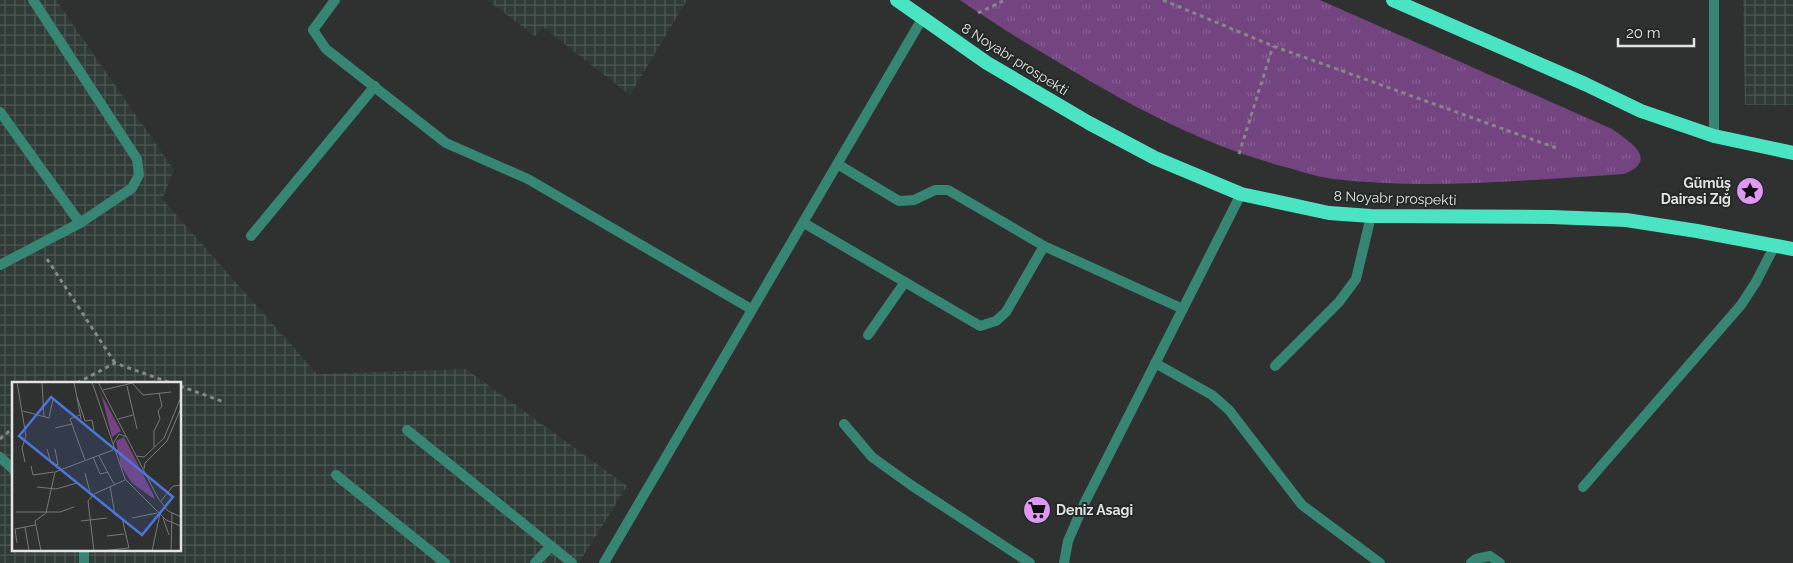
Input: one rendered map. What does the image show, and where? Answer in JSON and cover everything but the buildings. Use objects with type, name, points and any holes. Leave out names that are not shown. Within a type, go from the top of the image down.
[{"type":"highway","name":"8 Noyabr prospekti","points":[[897,0],[988,63],[1089,123],[1155,158],[1241,194],[1330,213],[1371,216],[1552,217],[1626,220],[1793,249]]},
{"type":"highway","points":[[905,0],[922,19]]},
{"type":"highway","points":[[1393,0],[1585,84],[1641,111],[1714,136],[1793,153]]},
{"type":"street","points":[[0,265],[80,224],[132,188],[139,175],[137,159],[33,0]]},
{"type":"street","points":[[335,0],[313,30],[326,49],[446,142],[528,179],[751,309]]},
{"type":"street","points":[[1714,0],[1714,136]]},
{"type":"street","points":[[604,563],[751,309],[839,165],[922,19]]},
{"type":"street","points":[[251,236],[375,86]]},
{"type":"street","points":[[0,112],[80,224]]},
{"type":"street","points":[[839,165],[899,201],[914,200],[935,190],[948,190],[1044,246],[1183,309]]},
{"type":"street","points":[[1064,563],[1068,541],[1084,504],[1241,194]]},
{"type":"street","points":[[1276,366],[1339,302],[1356,278],[1371,216]]},
{"type":"street","points":[[804,223],[980,326],[996,321],[1006,312],[1044,246]]},
{"type":"street","points":[[1584,487],[1740,305],[1756,282],[1775,245]]},
{"type":"street","points":[[868,335],[905,282]]},
{"type":"street","points":[[1155,363],[1212,395],[1228,410],[1302,505],[1380,563]]},
{"type":"street","points":[[844,424],[872,457],[911,485],[1030,563]]},
{"type":"street","points":[[407,430],[572,563]]},
{"type":"street","points":[[0,456],[12,468]]},
{"type":"street","points":[[336,475],[445,563]]},
{"type":"street","points":[[535,563],[551,546]]},
{"type":"street","points":[[84,550],[84,563]]},
{"type":"street","points":[[1471,563],[1476,559],[1490,556],[1500,563]]},
{"type":"path","points":[[978,13],[1005,0]]},
{"type":"path","points":[[1163,0],[1273,46],[1559,149]]},
{"type":"path","points":[[1238,154],[1273,46]]},
{"type":"path","points":[[38,246],[115,363],[168,382]]},
{"type":"path","points":[[79,382],[115,363]]},
{"type":"path","points":[[181,386],[224,402]]},
{"type":"path","points":[[0,438],[12,429]]},
{"type":"shaded area","points":[[0,0],[56,0],[174,170],[162,199],[317,374],[466,369],[627,486],[579,563],[0,563]]},
{"type":"shaded area","points":[[487,0],[687,0],[630,95],[543,27],[535,36]]},
{"type":"shaded area","points":[[1743,0],[1793,0],[1793,105],[1745,105]]},
{"type":"green space","points":[[960,0],[1320,0],[1612,129],[1638,151],[1641,157],[1640,163],[1635,169],[1624,174],[1478,183],[1405,184],[1316,176],[1257,159],[1196,136],[1167,122],[1081,76]]},
{"type":"place","name":"Gümüş Dairəsi Zığ","points":[[1750,191]]},
{"type":"place","name":"Deniz Asagi","points":[[1037,510]]}]
